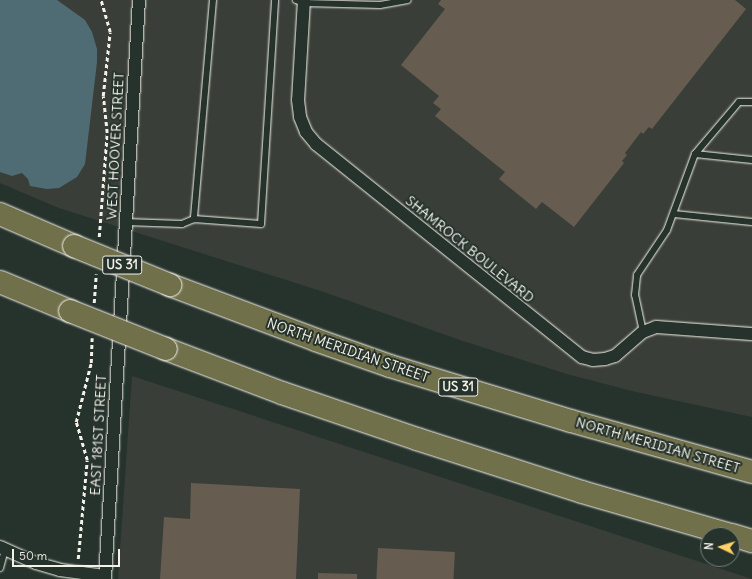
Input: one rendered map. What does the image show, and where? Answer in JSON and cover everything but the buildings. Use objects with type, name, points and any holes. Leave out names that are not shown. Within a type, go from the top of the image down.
[{"type":"highway","name":"NORTH MERIDIAN STREET","points":[[0,214],[170,285],[390,366],[571,421],[752,472]]},
{"type":"highway","points":[[0,282],[166,349],[282,393],[417,439],[582,492],[703,527]]},
{"type":"highway","points":[[740,538],[752,541]]},
{"type":"street","name":"WEST HOOVER STREET","points":[[121,294],[139,0]]},
{"type":"street","name":"SHAMROCK BOULEVARD","points":[[302,1],[298,100],[300,117],[306,132],[316,144],[582,357],[599,359],[614,356],[643,332],[656,327],[752,334]]},
{"type":"street","name":"EAST 181ST STREET","points":[[105,577],[121,294]]},
{"type":"street","points":[[2,548],[36,563],[60,570],[105,577]]},
{"type":"lane","points":[[194,219],[213,0]]},
{"type":"lane","points":[[125,222],[182,224],[194,219],[261,224],[275,0]]},
{"type":"lane","points":[[302,1],[380,4],[408,0]]},
{"type":"lane","points":[[643,332],[635,296],[637,275],[645,261],[656,247],[674,214],[696,154],[739,102],[752,102]]},
{"type":"lane","points":[[696,154],[752,160]]},
{"type":"lane","points":[[674,214],[752,222]]},
{"type":"lane","points":[[0,568],[2,548]]},
{"type":"path","points":[[98,239],[107,133],[103,96],[110,32],[102,0]]},
{"type":"path","points":[[94,309],[96,270]]},
{"type":"path","points":[[76,572],[87,460],[76,422],[91,363],[93,332]]},
{"type":"shaded area","points":[[0,0],[752,0],[752,417],[632,391],[567,374],[460,340],[321,291],[59,208],[0,183]]},
{"type":"shaded area","points":[[132,376],[700,562],[700,567],[715,567],[752,579],[118,579]]},
{"type":"water","points":[[0,0],[57,0],[85,20],[92,32],[97,49],[97,62],[85,164],[77,177],[59,188],[47,189],[30,186],[28,179],[22,173],[12,176],[0,172]]}]
